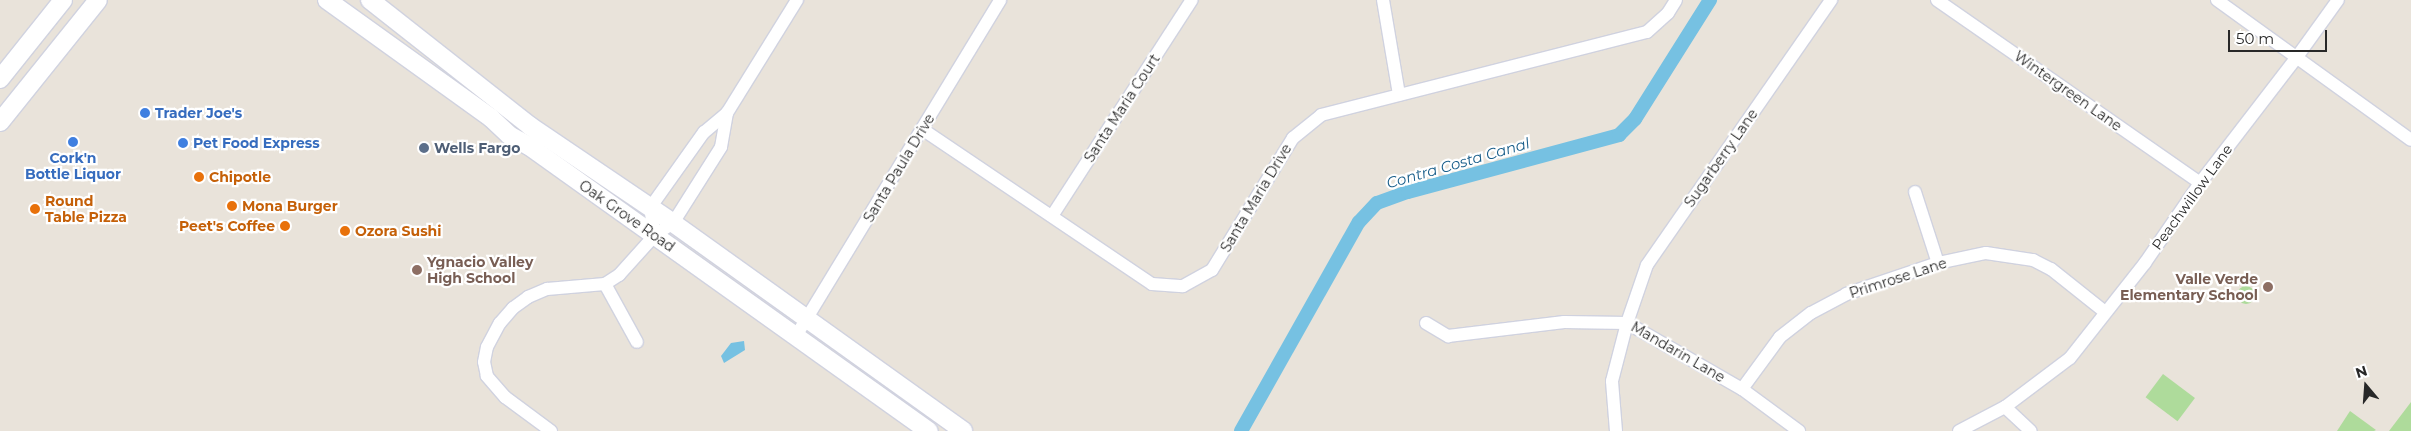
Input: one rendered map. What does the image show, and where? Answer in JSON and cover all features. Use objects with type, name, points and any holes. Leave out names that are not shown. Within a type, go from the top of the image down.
[{"type":"main road","points":[[0,79],[64,0]]},
{"type":"main road","points":[[0,122],[98,0]]},
{"type":"main road","name":"Oak Grove Road","points":[[327,0],[491,118],[509,135],[529,146],[929,431]]},
{"type":"main road","name":"Oak Grove Road","points":[[370,0],[530,126],[650,208],[963,431]]},
{"type":"street","points":[[551,431],[495,388],[487,376],[484,362],[487,347],[500,322],[513,308],[528,297],[547,289],[605,284],[619,275],[655,235],[672,224],[721,147],[728,113],[797,0]]},
{"type":"street","name":"Santa Paula Drive","points":[[796,336],[1000,0]]},
{"type":"street","name":"Santa Maria Court","points":[[1052,216],[1192,0]]},
{"type":"street","points":[[1382,0],[1399,95]]},
{"type":"street","name":"Santa Maria Drive","points":[[922,129],[1152,284],[1184,286],[1212,270],[1293,138],[1321,115],[1647,32],[1668,12],[1676,0]]},
{"type":"street","name":"Sugarberry Lane","points":[[1616,431],[1612,380],[1627,323],[1647,264],[1831,0]]},
{"type":"street","name":"Wintergreen Lane","points":[[1937,0],[2200,183]]},
{"type":"street","points":[[2217,0],[2411,140]]},
{"type":"street","name":"Peachwillow Lane","points":[[1959,431],[2005,408],[2070,358],[2145,263],[2200,183],[2297,57],[2338,0]]},
{"type":"street","points":[[655,235],[650,208],[704,132],[728,113]]},
{"type":"street","points":[[1915,192],[1938,263]]},
{"type":"street","name":"Primrose Lane","points":[[1742,389],[1780,337],[1811,313],[1846,294],[1938,263],[1986,253],[2033,260],[2052,269],[2105,312]]},
{"type":"street","points":[[605,284],[637,342]]},
{"type":"street","name":"Mandarin Lane","points":[[1426,323],[1448,336],[1564,322],[1627,323],[1742,389],[1799,431]]},
{"type":"street","points":[[2005,408],[2032,431]]},
{"type":"green space","points":[[2246,286],[2252,289],[2255,295],[2252,301],[2246,304],[2240,301],[2237,295],[2240,289]]},
{"type":"green space","points":[[2163,374],[2195,398],[2177,421],[2146,397]]},
{"type":"green space","points":[[2411,402],[2411,431],[2389,431],[2408,406]]},
{"type":"green space","points":[[2350,411],[2376,430],[2337,431]]},
{"type":"water","points":[[744,341],[745,350],[724,363],[721,356],[731,343]]},
{"type":"waterway","name":"Contra Costa Canal","points":[[1241,431],[1359,222],[1377,203],[1408,192],[1619,135],[1635,119],[1710,0]]},
{"type":"place","name":"Trader Joe's","points":[[145,113]]},
{"type":"place","name":"Cork'n Bottle Liquor","points":[[73,142]]},
{"type":"place","name":"Pet Food Express","points":[[183,143]]},
{"type":"place","name":"Wells Fargo","points":[[424,148]]},
{"type":"place","name":"Chipotle","points":[[199,177]]},
{"type":"place","name":"Mona Burger","points":[[232,206]]},
{"type":"place","name":"Round Table Pizza","points":[[35,209]]},
{"type":"place","name":"Peet's Coffee","points":[[285,226]]},
{"type":"place","name":"Ozora Sushi","points":[[345,231]]},
{"type":"place","name":"Ygnacio Valley High School","points":[[417,270]]},
{"type":"place","name":"Valle Verde Elementary School","points":[[2268,287]]}]
